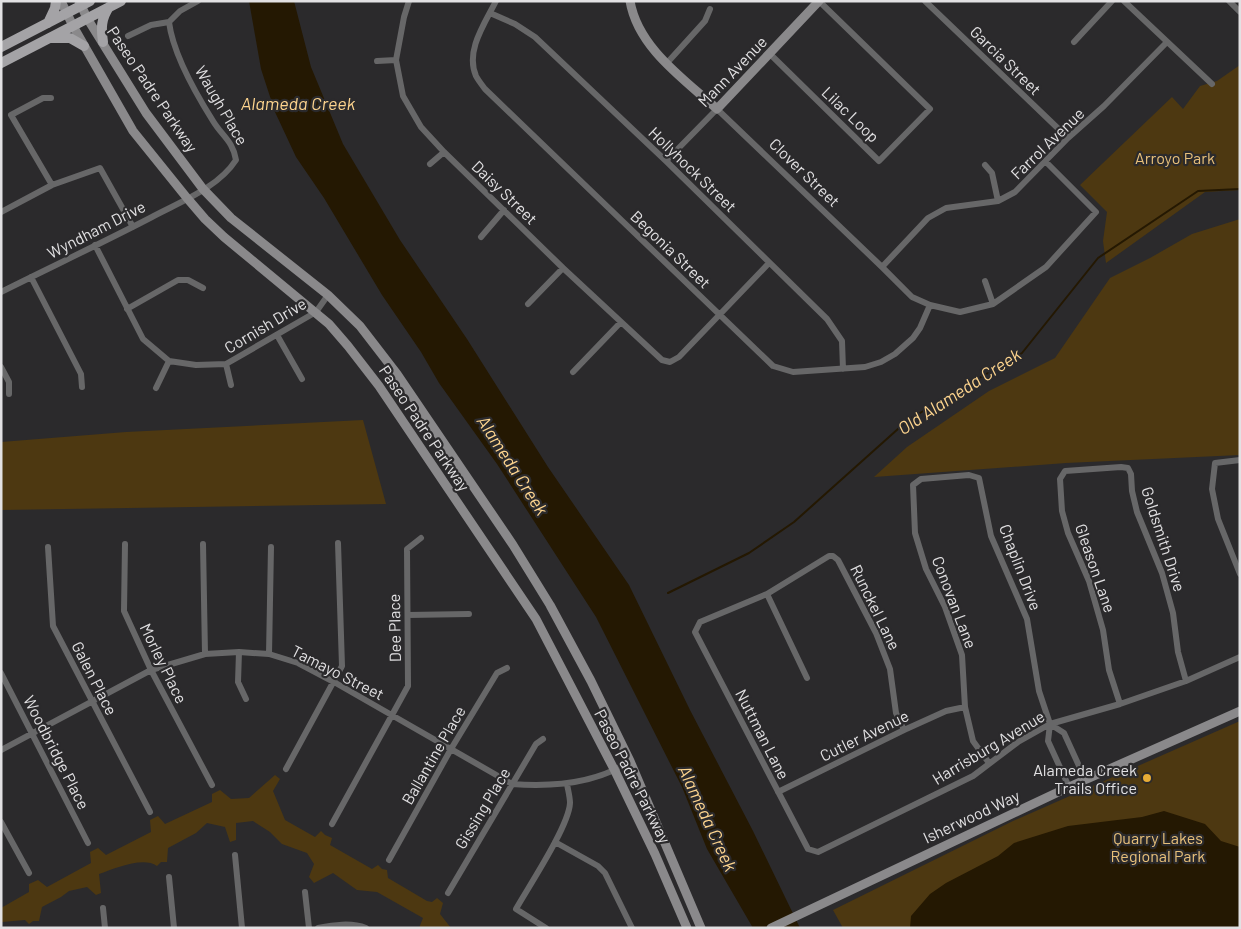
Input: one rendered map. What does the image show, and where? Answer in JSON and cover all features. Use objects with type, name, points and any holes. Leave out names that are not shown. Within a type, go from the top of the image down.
[{"type":"main road","points":[[48,23],[56,1]]},
{"type":"main road","name":"Paseo Padre Parkway","points":[[62,1],[73,26],[133,132],[187,198],[224,237],[316,312],[348,346],[379,386],[536,619],[615,771],[655,854],[687,928]]},
{"type":"main road","points":[[1,63],[121,1]]},
{"type":"main road","name":"Clover Street","points":[[630,1],[639,28],[649,44],[717,109]]},
{"type":"main road","name":"Mann Avenue","points":[[717,109],[819,1]]},
{"type":"main road","points":[[1,47],[83,3]]},
{"type":"main road","name":"Paseo Padre Parkway","points":[[83,3],[87,18],[146,113],[203,189],[231,218],[328,296],[360,326],[397,374],[514,545],[550,605],[591,681],[630,761],[701,928]]},
{"type":"main road","points":[[103,42],[101,28],[104,15],[110,7]]},
{"type":"main road","points":[[48,38],[70,38],[84,46]]},
{"type":"main road","name":"Isherwood Way","points":[[771,928],[1085,779],[1240,711]]},
{"type":"street","points":[[128,36],[151,25],[168,22],[180,11],[198,1]]},
{"type":"street","name":"Daisy Street","points":[[409,1],[396,60],[403,96],[421,127],[444,152],[662,360],[670,362],[679,357],[719,314]]},
{"type":"street","name":"Begonia Street","points":[[496,1],[472,54],[476,76],[485,89],[774,366],[793,372],[865,367],[880,362],[895,354],[914,338],[930,305]]},
{"type":"street","name":"Lilac Loop","points":[[770,53],[880,161],[930,109],[819,1]]},
{"type":"street","name":"Garcia Street","points":[[925,1],[1068,138]]},
{"type":"street","points":[[1074,42],[1112,1]]},
{"type":"street","points":[[1124,1],[1212,84]]},
{"type":"street","points":[[1229,1],[1240,12]]},
{"type":"street","points":[[667,63],[705,21],[710,9]]},
{"type":"street","name":"Hollyhock Street","points":[[490,13],[515,24],[535,37],[666,161],[827,319],[842,341],[843,369]]},
{"type":"street","name":"Waugh Place","points":[[168,22],[171,40],[202,104],[234,149],[236,160],[229,171],[203,189]]},
{"type":"street","name":"Farrol Avenue","points":[[882,266],[928,218],[946,208],[998,201],[1015,192],[1167,42]]},
{"type":"street","points":[[377,61],[396,60]]},
{"type":"street","points":[[51,98],[42,98],[11,115],[52,186]]},
{"type":"street","name":"Mann Avenue","points":[[666,161],[717,109]]},
{"type":"street","name":"Clover Street","points":[[717,109],[912,297],[930,305],[960,312],[993,304],[1046,267],[1096,212],[1046,162]]},
{"type":"street","points":[[430,164],[444,152]]},
{"type":"street","points":[[985,165],[992,173],[998,201]]},
{"type":"street","points":[[1,212],[52,186],[100,168],[133,227]]},
{"type":"street","name":"Wyndham Drive","points":[[1,292],[133,227],[203,189]]},
{"type":"street","points":[[481,237],[504,210]]},
{"type":"street","points":[[95,245],[143,339],[169,361],[156,388]]},
{"type":"street","points":[[719,314],[769,263]]},
{"type":"street","points":[[528,304],[564,268]]},
{"type":"street","points":[[31,277],[81,374],[82,387]]},
{"type":"street","points":[[127,309],[178,280],[188,280],[202,288]]},
{"type":"street","points":[[985,281],[993,304]]},
{"type":"street","name":"Cornish Drive","points":[[169,361],[196,365],[226,364],[316,312],[328,296]]},
{"type":"street","points":[[573,372],[621,322]]},
{"type":"street","points":[[277,335],[302,379]]},
{"type":"street","points":[[226,364],[231,385]]},
{"type":"street","points":[[1,367],[9,382],[9,394]]},
{"type":"street","points":[[1240,460],[1215,463],[1212,488],[1218,519],[1240,574]]},
{"type":"street","name":"Goldsmith Drive","points":[[1065,471],[1128,468],[1131,474],[1132,491],[1138,512],[1162,573],[1173,613],[1178,652],[1186,682]]},
{"type":"street","name":"Gleason Lane","points":[[1065,471],[1060,479],[1062,511],[1068,533],[1089,580],[1103,630],[1109,670],[1120,704]]},
{"type":"street","name":"Chaplin Drive","points":[[921,479],[969,475],[979,478],[991,536],[1027,619],[1039,691],[1050,724],[1048,741],[1069,787]]},
{"type":"street","name":"Conovan Lane","points":[[921,479],[913,485],[915,533],[926,569],[945,607],[962,656],[965,707],[973,741],[989,763]]},
{"type":"street","name":"Dee Place","points":[[332,824],[408,686],[407,550],[421,538]]},
{"type":"street","points":[[286,769],[342,666],[338,543]]},
{"type":"street","name":"Morley Place","points":[[125,544],[124,611],[151,670],[212,785]]},
{"type":"street","points":[[203,544],[204,654]]},
{"type":"street","name":"Galen Place","points":[[48,547],[53,626],[150,812]]},
{"type":"street","points":[[269,654],[271,547]]},
{"type":"street","name":"Runckel Lane","points":[[767,594],[830,556],[838,560],[876,633],[890,669],[896,713],[904,730]]},
{"type":"street","points":[[767,594],[807,678]]},
{"type":"street","name":"Nuttman Lane","points":[[767,594],[700,622],[695,632],[808,849],[813,851]]},
{"type":"street","points":[[408,614],[469,614]]},
{"type":"street","points":[[239,652],[238,682],[246,699]]},
{"type":"street","name":"Tamayo Street","points":[[1,750],[151,670],[204,654],[239,652],[269,654],[298,664],[334,682],[512,784],[538,786],[566,784],[615,771],[630,761]]},
{"type":"street","name":"Harrisburg Avenue","points":[[813,851],[818,852],[973,776],[1018,742],[1050,724],[1120,704],[1186,682],[1240,657]]},
{"type":"street","name":"Ballantine Place","points":[[389,860],[451,749],[497,673],[507,668]]},
{"type":"street","name":"Woodbridge Place","points":[[1,673],[88,843]]},
{"type":"street","name":"Cutler Avenue","points":[[778,792],[904,730],[946,711],[965,707]]},
{"type":"street","name":"Chaplin Drive","points":[[1050,724],[1064,733],[1085,779]]},
{"type":"street","name":"Gissing Place","points":[[448,893],[536,744],[544,739]]},
{"type":"street","points":[[546,928],[516,909],[555,842],[568,814],[570,802],[566,784]]},
{"type":"street","points":[[1,822],[29,873]]},
{"type":"street","points":[[555,842],[598,866],[606,873],[632,928]]},
{"type":"street","points":[[235,855],[242,928]]},
{"type":"street","points":[[169,877],[174,928]]},
{"type":"street","points":[[305,892],[309,928]]},
{"type":"street","points":[[104,908],[105,928]]},
{"type":"street","points":[[318,928],[334,925],[359,925],[366,928]]},
{"type":"green space","name":"Arroyo Park","points":[[1240,65],[1240,190],[1205,192],[1106,263],[1103,241],[1107,212],[1080,185],[1172,97],[1183,109],[1200,86],[1217,81]]},
{"type":"green space","points":[[1240,219],[1240,455],[1066,463],[874,477],[907,447],[989,391],[1055,358],[1110,278],[1192,234]]},
{"type":"green space","points":[[363,420],[386,504],[1,510],[1,442],[126,432]]},
{"type":"green space","name":"Quarry Lakes Regional Park","points":[[1240,721],[1240,928],[843,928],[833,910],[1013,821]]},
{"type":"green space","points":[[275,775],[280,779],[273,791],[285,820],[315,837],[321,831],[332,838],[330,845],[372,869],[378,865],[382,869],[387,870],[388,878],[427,901],[432,902],[437,898],[443,903],[440,914],[451,928],[419,928],[423,918],[377,892],[357,890],[333,873],[314,883],[309,877],[314,864],[307,853],[282,844],[270,832],[253,821],[236,823],[236,840],[230,842],[225,827],[207,823],[196,833],[168,848],[167,862],[161,862],[157,866],[144,862],[136,863],[99,874],[101,893],[96,895],[87,887],[69,891],[42,907],[39,921],[33,921],[29,924],[25,920],[2,922],[1,928],[1,908],[29,892],[29,884],[38,880],[47,887],[91,863],[90,852],[98,848],[106,855],[151,832],[150,820],[158,816],[165,824],[212,802],[212,794],[220,790],[231,799],[249,798]]},
{"type":"water","name":"Alameda Creek","points":[[249,1],[294,1],[311,67],[343,144],[400,240],[467,339],[548,467],[629,585],[800,928],[753,928],[707,849],[682,787],[596,617],[497,464],[439,383],[421,352],[382,295],[324,198],[296,157],[275,112],[261,69]]},
{"type":"water","name":"Quarry Lakes Regional Park","points":[[1164,811],[1205,824],[1221,841],[1240,847],[1240,928],[910,928],[911,916],[930,894],[946,883],[998,856],[1014,843],[1068,826],[1142,817]]},
{"type":"waterway","name":"Old Alameda Creek","points":[[668,593],[749,553],[794,522],[908,420],[1022,353],[1098,258],[1198,191],[1240,189]]},
{"type":"place","name":"Alameda Creek Trails Office","points":[[1147,778]]}]
